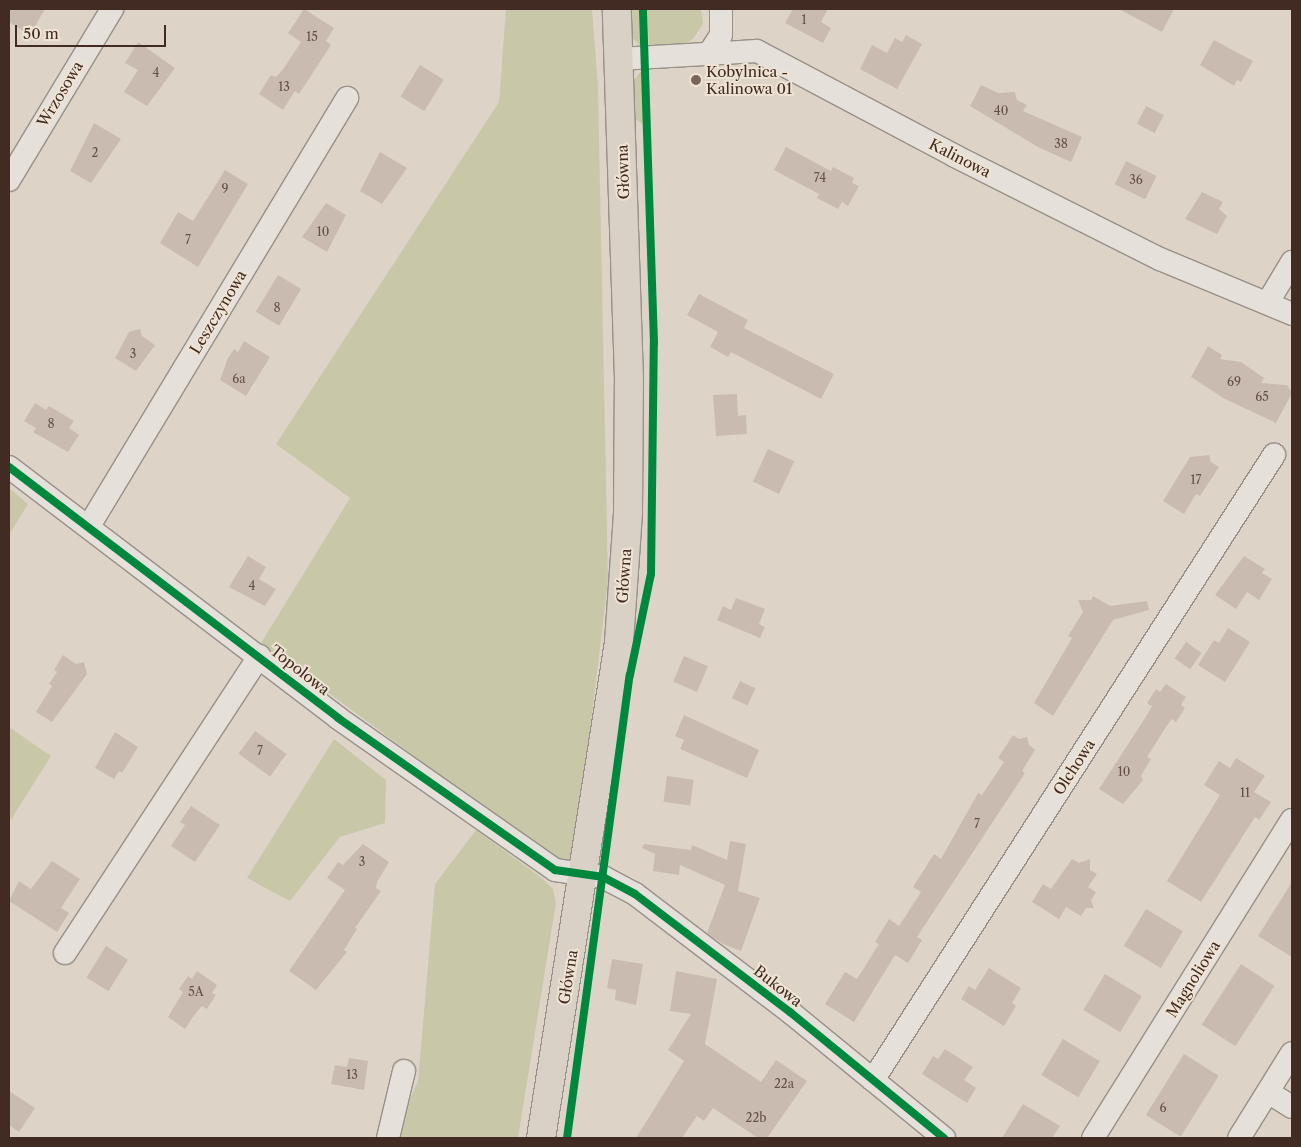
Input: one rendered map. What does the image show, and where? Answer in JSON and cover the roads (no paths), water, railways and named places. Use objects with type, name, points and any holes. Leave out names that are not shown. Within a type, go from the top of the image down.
[{"type":"main road","name":"Główna","points":[[541,1138],[584,877],[619,642],[628,512],[629,379],[616,9]]},
{"type":"street","name":"Wrzosowa","points":[[9,180],[112,9]]},
{"type":"street","points":[[710,52],[721,35],[721,9]]},
{"type":"street","name":"Kalinowa","points":[[619,58],[757,51],[955,156],[1160,259],[1268,302],[1292,314]]},
{"type":"street","name":"Leszczynowa","points":[[89,526],[347,98]]},
{"type":"street","points":[[1268,302],[1292,262]]},
{"type":"street","name":"Olchowa","points":[[873,1080],[1274,455]]},
{"type":"street","name":"Topolowa","points":[[9,467],[89,526],[338,718],[555,870],[584,877]]},
{"type":"street","points":[[65,953],[259,656]]},
{"type":"street","name":"Magnoliowa","points":[[1093,1138],[1292,820]]},
{"type":"street","name":"Bukowa","points":[[584,877],[603,877],[636,894],[944,1138]]},
{"type":"street","points":[[1239,1138],[1292,1053]]},
{"type":"street","points":[[388,1138],[404,1071]]},
{"type":"street","points":[[1268,1092],[1292,1107]]},
{"type":"place","name":"Kobylnica - Kalinowa 01","points":[[696,80]]}]
